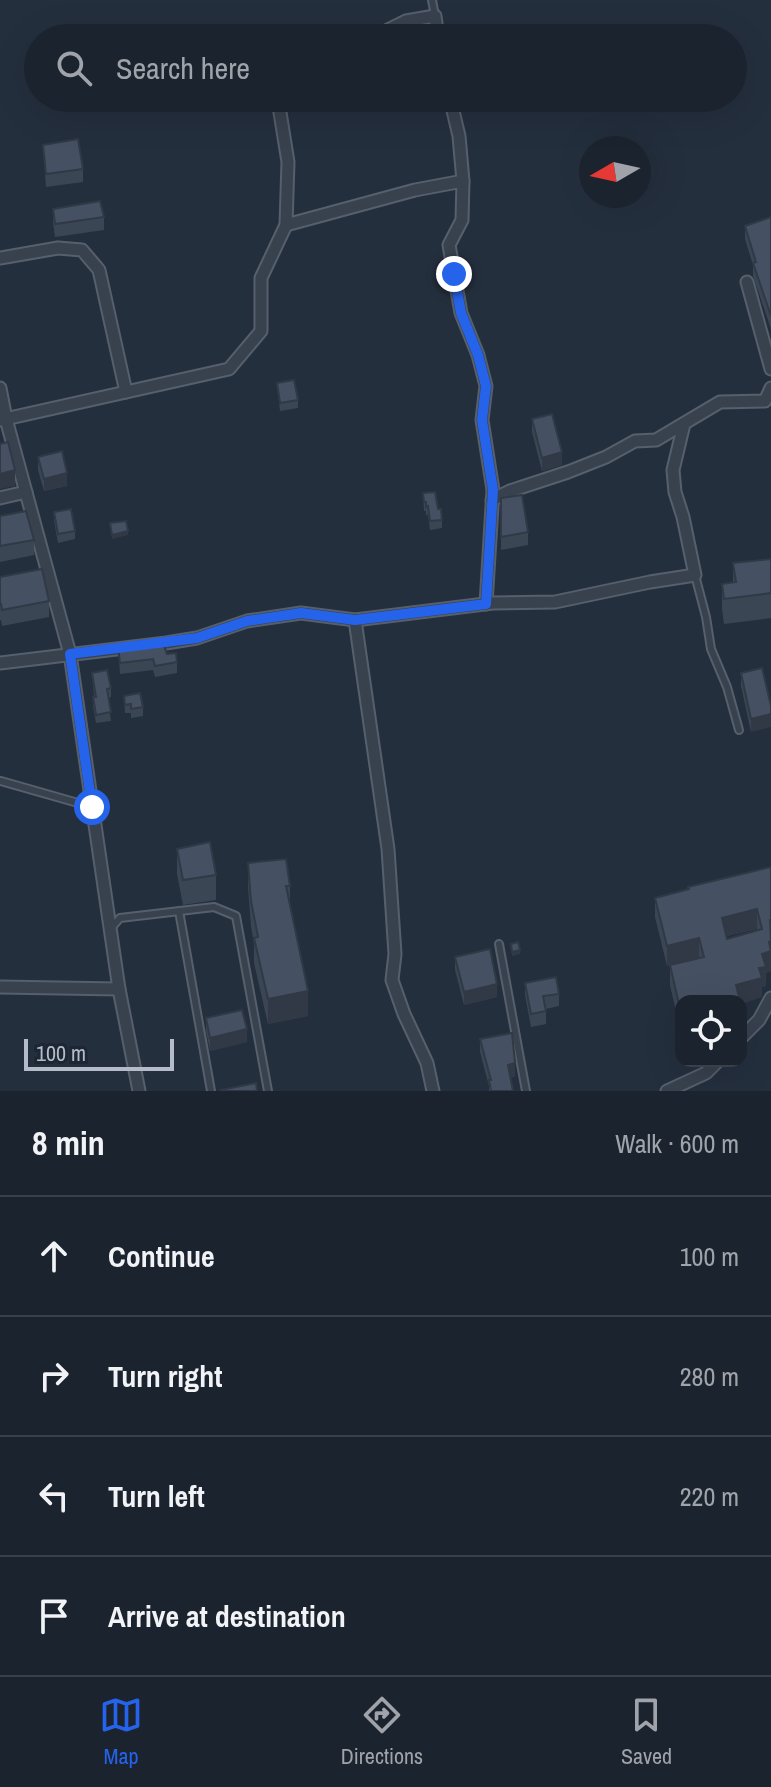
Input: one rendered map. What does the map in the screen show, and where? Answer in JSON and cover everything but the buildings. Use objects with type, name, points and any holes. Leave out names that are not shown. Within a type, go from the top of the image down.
[{"type":"street","points":[[400,24],[435,16],[436,24]]},
{"type":"street","points":[[3,420],[229,369],[261,331],[261,278],[286,225],[288,162],[280,112]]},
{"type":"street","points":[[453,112],[463,181],[462,220],[449,245],[461,313],[478,355],[486,386],[482,420],[493,490],[486,604]]},
{"type":"street","points":[[286,225],[463,181]]},
{"type":"street","points":[[0,258],[58,248],[82,250],[99,270],[126,392]]},
{"type":"street","points":[[747,282],[771,369]]},
{"type":"street","points":[[0,388],[3,420],[70,654],[119,989],[139,1091]]},
{"type":"street","points":[[492,500],[606,457],[635,441],[656,440],[720,402],[765,401],[771,388]]},
{"type":"street","points":[[0,663],[197,638],[247,621],[301,613],[355,620],[486,604],[555,602],[695,575],[675,492],[673,470],[684,424]]},
{"type":"street","points":[[0,498],[26,492]]},
{"type":"street","points":[[355,620],[388,849],[395,954],[392,980],[427,1063],[433,1091]]},
{"type":"street","points":[[0,987],[119,989]]},
{"type":"street","points":[[747,1032],[759,1020],[771,998]]},
{"type":"street","points":[[667,1091],[706,1073],[712,1067]]},
{"type":"lane","points":[[432,0],[435,16]]},
{"type":"lane","points":[[695,575],[711,649],[727,687],[739,730]]},
{"type":"lane","points":[[1,781],[92,807]]},
{"type":"lane","points":[[110,929],[120,918],[214,907],[236,916],[268,1091]]},
{"type":"lane","points":[[179,911],[211,1091]]},
{"type":"lane","points":[[499,944],[526,1091]]},
{"type":"route","points":[[92,807],[70,654],[197,638],[247,621],[301,613],[355,620],[486,604],[493,490],[482,420],[486,386],[478,355],[461,313],[454,274]]}]
